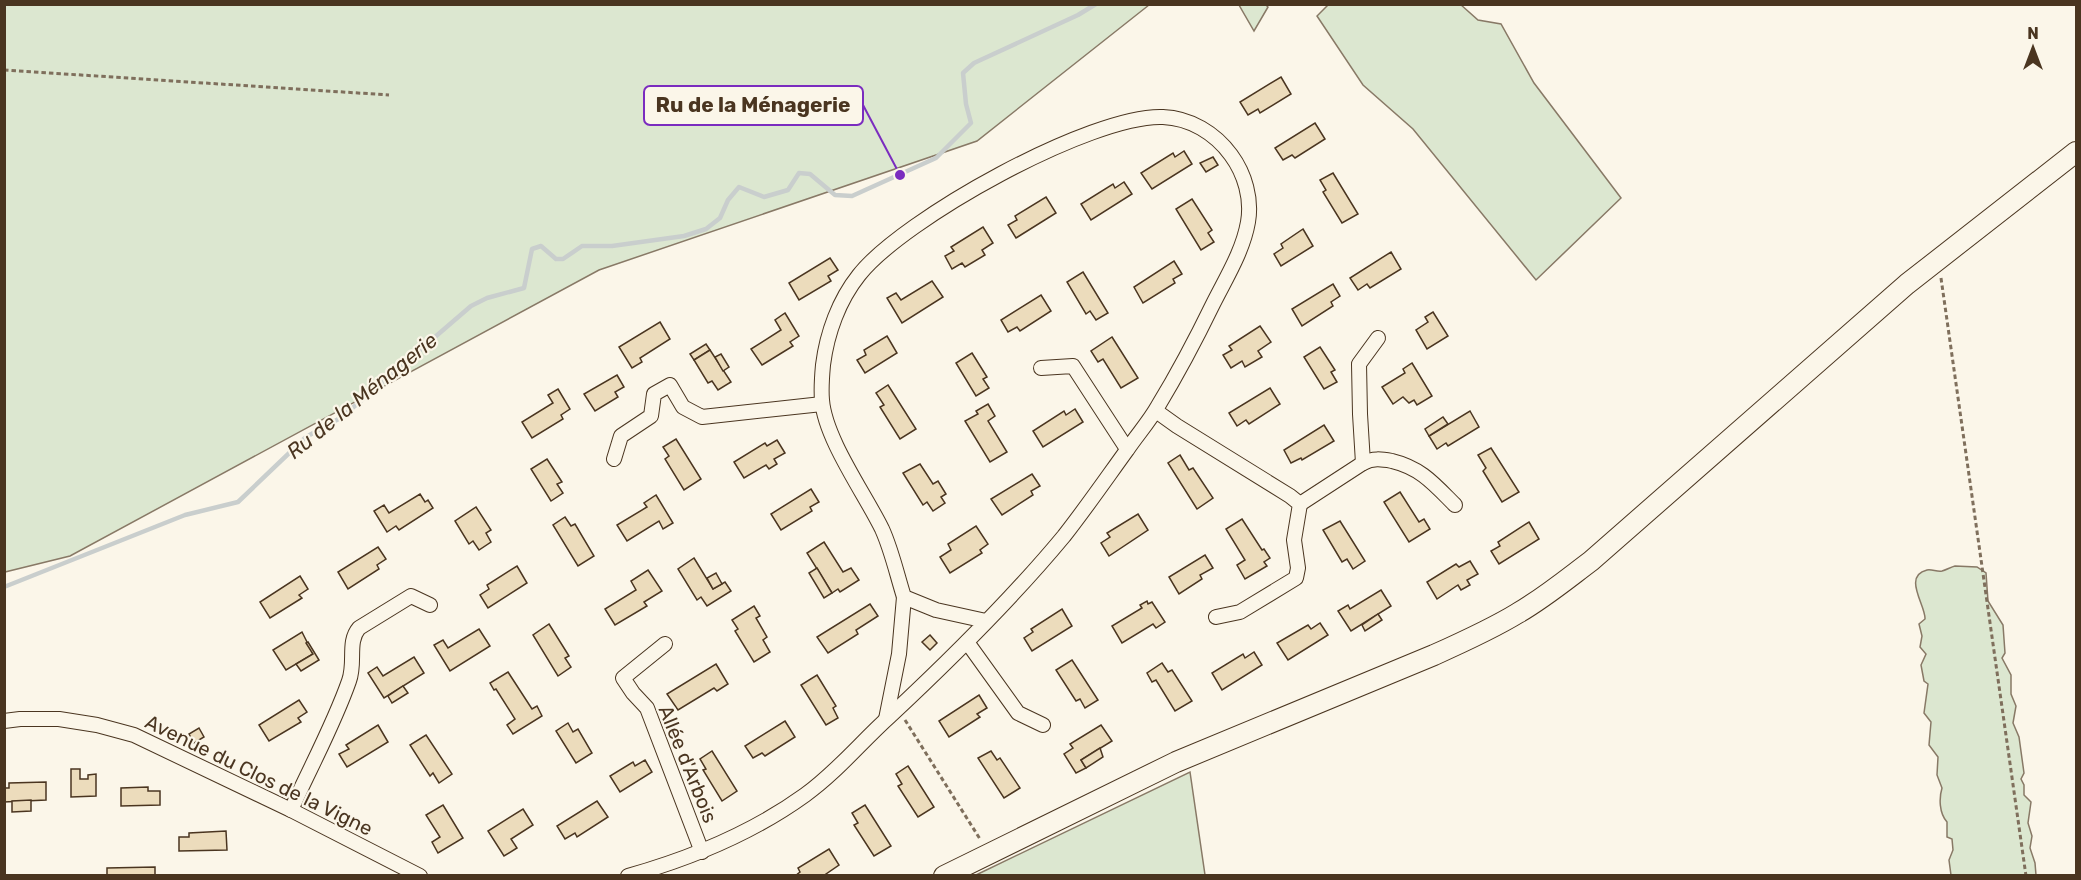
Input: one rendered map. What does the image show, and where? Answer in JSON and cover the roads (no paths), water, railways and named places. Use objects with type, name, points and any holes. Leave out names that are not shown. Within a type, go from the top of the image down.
[{"type":"street","points":[[628,876],[702,852],[735,838],[775,816],[804,796],[836,770],[967,642],[1014,593],[1064,535],[1156,411],[1199,333],[1239,252],[1248,223],[1248,194],[1239,167],[1222,144],[1200,127],[1166,117],[1127,121],[1042,153],[990,180],[906,232],[862,271],[848,290],[832,323],[824,363],[822,404],[830,429],[883,532],[904,597],[899,654],[886,720]]},
{"type":"street","points":[[944,876],[1158,771],[1434,655],[1519,613],[1591,561],[1938,259],[2076,152]]},
{"type":"street","points":[[1363,463],[1359,364],[1378,338]]},
{"type":"street","points":[[1041,368],[1074,366],[1127,449]]},
{"type":"street","points":[[614,459],[621,436],[651,416],[654,394],[670,385],[683,407],[702,417],[822,404]]},
{"type":"street","points":[[1156,411],[1300,504]]},
{"type":"street","points":[[1216,617],[1240,612],[1296,578],[1298,567],[1294,540],[1300,504],[1363,463],[1380,459],[1413,467],[1455,505]]},
{"type":"street","points":[[291,810],[350,680],[354,633],[411,596],[430,605]]},
{"type":"street","points":[[904,597],[936,610],[986,621]]},
{"type":"street","points":[[967,642],[1017,713],[1043,725]]},
{"type":"street","name":"Allée d'Arbois","points":[[665,644],[623,678],[647,708],[702,852]]},
{"type":"street","name":"Avenue du Clos de la Vigne","points":[[4,721],[59,719],[97,725],[134,735],[291,810],[420,876]]},
{"type":"waterway","name":"Ru de la Ménagerie","points":[[4,587],[185,515],[238,502],[306,437],[342,417],[471,306],[487,298],[524,288],[532,249],[541,246],[556,259],[563,259],[582,246],[612,246],[684,236],[706,229],[720,218],[728,200],[739,187],[764,197],[788,190],[799,173],[810,174],[835,195],[852,196],[936,158],[971,123],[966,104],[963,73],[974,63],[1078,15],[1096,4]]},
{"type":"place","name":"Ru de la Ménagerie","points":[[900,175]]}]
